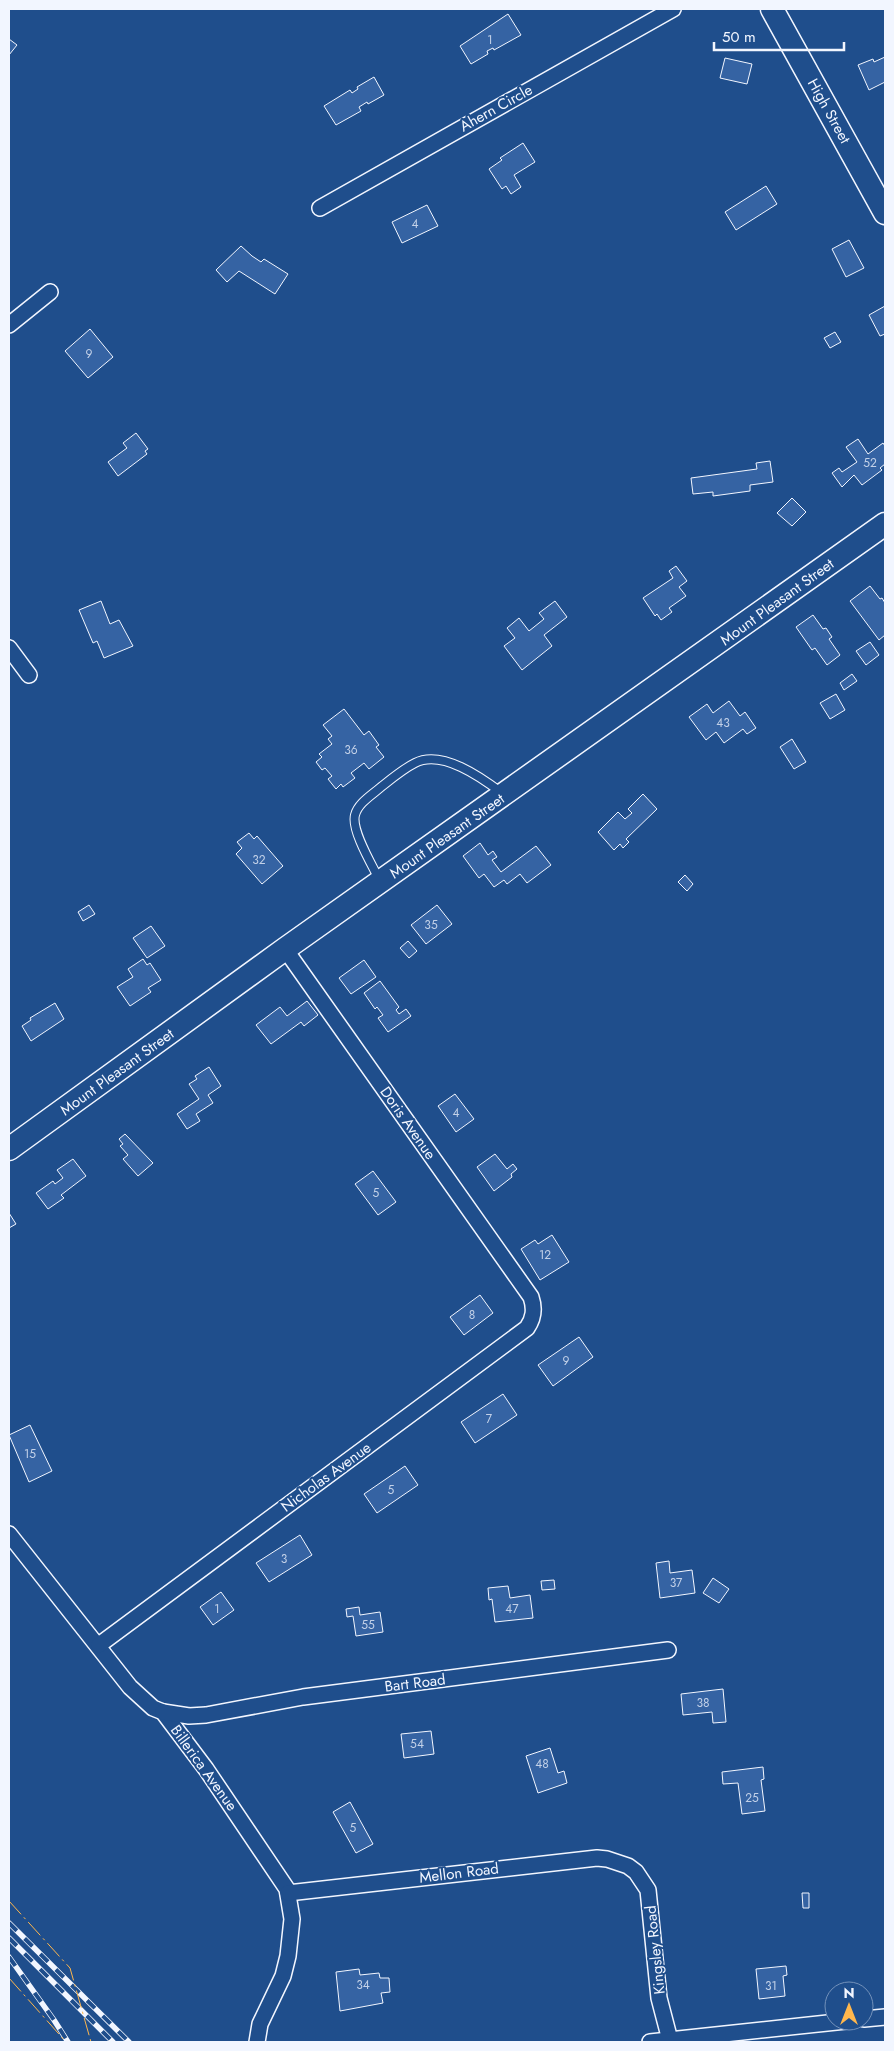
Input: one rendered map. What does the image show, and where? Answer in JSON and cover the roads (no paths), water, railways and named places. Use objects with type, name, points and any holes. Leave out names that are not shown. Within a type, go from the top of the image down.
[{"type":"main road","name":"High Street","points":[[772,9],[885,213]]},
{"type":"main road","name":"Mount Pleasant Street","points":[[9,1150],[285,949],[381,883],[885,524]]},
{"type":"street","name":"Ahern Circle","points":[[320,208],[673,9]]},
{"type":"street","points":[[9,325],[50,292]]},
{"type":"street","points":[[9,648],[29,675]]},
{"type":"street","name":"Doris Avenue","points":[[285,949],[531,1297]]},
{"type":"street","name":"Nicholas Avenue","points":[[98,1645],[527,1328],[534,1312],[531,1297]]},
{"type":"street","name":"Billerica Avenue","points":[[9,1534],[130,1687],[153,1708],[163,1712],[206,1768],[280,1875],[288,1893],[292,1919],[288,1956],[283,1976],[260,2024],[257,2042]]},
{"type":"street","name":"Bart Road","points":[[163,1712],[189,1716],[206,1715],[303,1697],[668,1650]]},
{"type":"street","name":"Mellon Road","points":[[288,1893],[597,1858],[607,1859],[628,1866]]},
{"type":"street","name":"Kingsley Road","points":[[628,1866],[648,1890],[659,1998],[670,2040]]},
{"type":"street","points":[[650,2042],[824,2023]]},
{"type":"lane","points":[[381,883],[359,836],[355,825],[355,815],[360,805],[387,782],[417,762],[442,761],[474,773],[505,795]]},
{"type":"railway","points":[[9,1923],[129,2042]]},
{"type":"railway","points":[[9,1938],[113,2042]]},
{"type":"railway","points":[[9,1957],[68,2042]]}]
